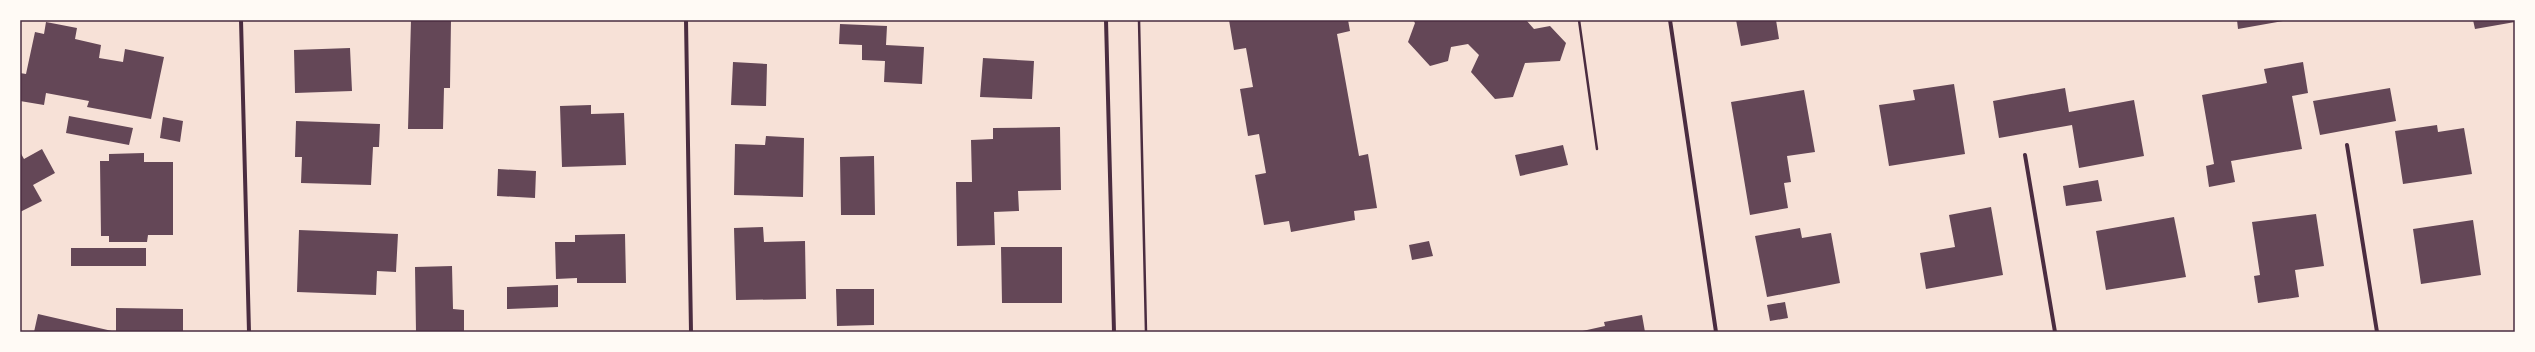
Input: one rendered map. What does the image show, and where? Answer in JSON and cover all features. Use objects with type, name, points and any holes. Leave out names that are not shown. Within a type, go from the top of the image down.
[{"type":"street","points":[[241,20],[249,332]]},
{"type":"street","points":[[686,20],[691,332]]},
{"type":"street","points":[[1106,20],[1114,332]]},
{"type":"street","points":[[1670,20],[1716,332]]},
{"type":"street","points":[[2347,145],[2377,332]]},
{"type":"street","points":[[2025,155],[2055,332]]},
{"type":"path","points":[[1139,20],[1146,332]]},
{"type":"path","points":[[1579,20],[1597,149]]},
{"type":"building","points":[[411,20],[451,20],[450,88],[444,88],[443,129],[408,129]]},
{"type":"building","points":[[1229,20],[1348,20],[1350,31],[1337,34],[1359,156],[1368,154],[1377,208],[1354,211],[1355,220],[1291,232],[1289,221],[1264,225],[1255,175],[1266,173],[1259,134],[1248,136],[1240,89],[1253,87],[1246,48],[1234,50]]},
{"type":"building","points":[[1413,20],[1526,20],[1534,29],[1550,26],[1566,43],[1560,61],[1525,63],[1513,97],[1495,99],[1471,72],[1479,55],[1468,44],[1451,47],[1448,61],[1430,66],[1408,42],[1415,23]]},
{"type":"building","points":[[1736,20],[1776,20],[1779,39],[1741,46]]},
{"type":"building","points":[[2237,20],[2283,20],[2283,21],[2238,29]]},
{"type":"building","points":[[2473,20],[2515,20],[2515,22],[2475,29]]},
{"type":"building","points":[[46,22],[77,28],[75,39],[101,45],[99,58],[123,62],[125,49],[164,57],[151,119],[87,107],[89,101],[46,93],[44,105],[20,101],[20,73],[26,74],[35,32],[44,34]]},
{"type":"building","points":[[840,24],[887,26],[886,45],[924,47],[922,84],[884,82],[885,61],[862,60],[862,45],[839,44]]},
{"type":"building","points":[[350,48],[352,91],[295,93],[294,50]]},
{"type":"building","points":[[983,58],[1034,61],[1032,99],[980,97]]},
{"type":"building","points":[[733,62],[767,64],[766,106],[731,105]]},
{"type":"building","points":[[2303,62],[2308,93],[2292,96],[2302,149],[2231,161],[2235,182],[2209,187],[2206,166],[2214,164],[2202,95],[2267,83],[2264,69]]},
{"type":"building","points":[[1954,84],[1965,154],[1889,166],[1879,105],[1915,100],[1913,90]]},
{"type":"building","points":[[2065,88],[2069,112],[2134,100],[2144,156],[2079,168],[2072,125],[1999,138],[1993,101]]},
{"type":"building","points":[[2390,88],[2396,121],[2320,135],[2313,101]]},
{"type":"building","points":[[1804,90],[1815,152],[1787,156],[1791,182],[1784,183],[1788,208],[1750,215],[1731,102]]},
{"type":"building","points":[[591,105],[591,114],[624,113],[626,165],[562,167],[560,106]]},
{"type":"building","points":[[69,116],[133,128],[129,145],[66,133]]},
{"type":"building","points":[[163,117],[183,121],[180,142],[160,138]]},
{"type":"building","points":[[296,121],[380,124],[379,147],[373,147],[371,185],[301,183],[302,157],[295,157]]},
{"type":"building","points":[[2437,125],[2438,132],[2464,128],[2472,174],[2403,184],[2395,131]]},
{"type":"building","points":[[1060,127],[1061,190],[1018,191],[1019,211],[994,212],[995,245],[957,246],[956,182],[972,182],[971,140],[993,139],[993,128]]},
{"type":"building","points":[[766,136],[804,138],[803,197],[734,195],[735,144],[765,145]]},
{"type":"building","points":[[1563,145],[1568,165],[1520,176],[1515,155]]},
{"type":"building","points":[[42,149],[55,173],[33,185],[42,201],[20,212],[20,152],[24,159]]},
{"type":"building","points":[[144,153],[144,162],[173,162],[173,235],[148,235],[147,242],[109,242],[109,236],[101,236],[100,161],[109,161],[109,154]]},
{"type":"building","points":[[874,156],[875,215],[841,215],[840,157]]},
{"type":"building","points":[[498,169],[536,171],[535,198],[497,196]]},
{"type":"building","points":[[2098,180],[2102,201],[2066,206],[2063,186]]},
{"type":"building","points":[[1991,207],[2003,275],[1926,289],[1920,253],[1955,247],[1949,215]]},
{"type":"building","points":[[2316,214],[2324,266],[2295,270],[2299,297],[2258,303],[2254,276],[2260,275],[2252,222]]},
{"type":"building","points":[[2174,217],[2186,277],[2106,290],[2096,231]]},
{"type":"building","points":[[2473,220],[2481,275],[2421,284],[2413,229]]},
{"type":"building","points":[[763,227],[764,242],[805,241],[806,299],[736,300],[734,228]]},
{"type":"building","points":[[1800,228],[1802,238],[1831,233],[1840,283],[1767,297],[1755,236]]},
{"type":"building","points":[[299,230],[398,234],[396,272],[377,271],[376,295],[297,292]]},
{"type":"building","points":[[625,234],[626,283],[577,283],[577,278],[556,279],[555,242],[575,242],[575,235]]},
{"type":"building","points":[[1429,241],[1433,256],[1412,260],[1409,245]]},
{"type":"building","points":[[1001,247],[1062,247],[1062,303],[1002,303]]},
{"type":"building","points":[[71,248],[146,248],[146,266],[71,266]]},
{"type":"building","points":[[452,266],[453,309],[464,310],[464,332],[416,332],[415,267]]},
{"type":"building","points":[[558,285],[558,307],[507,309],[507,287]]},
{"type":"building","points":[[836,289],[874,289],[874,325],[837,326]]},
{"type":"building","points":[[1785,302],[1788,318],[1770,321],[1767,305]]},
{"type":"building","points":[[116,308],[183,309],[183,332],[116,332]]},
{"type":"building","points":[[38,314],[112,331],[34,332]]},
{"type":"building","points":[[1642,315],[1645,332],[1578,332],[1605,326],[1604,322]]}]
